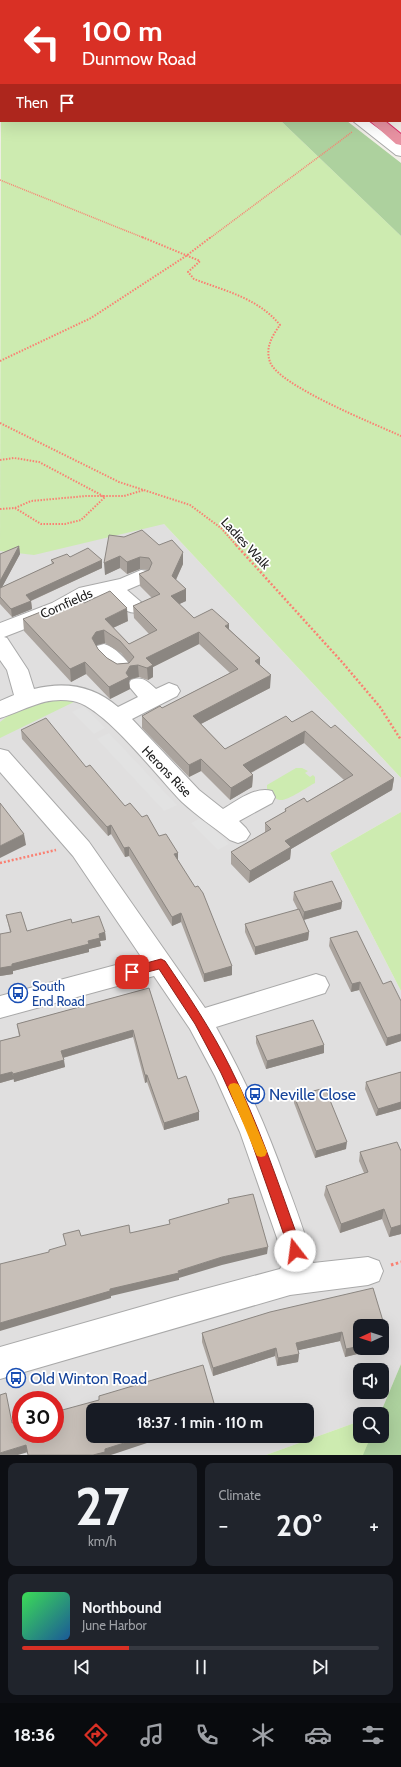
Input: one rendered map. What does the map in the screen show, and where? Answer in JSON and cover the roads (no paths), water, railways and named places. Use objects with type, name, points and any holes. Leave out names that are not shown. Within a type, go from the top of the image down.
[{"type":"highway","points":[[367,122],[401,142]]},
{"type":"street","points":[[367,122],[401,152]]},
{"type":"street","name":"Cornfields","points":[[0,631],[59,608],[86,593],[126,584],[141,576]]},
{"type":"street","points":[[111,587],[134,607]]},
{"type":"street","points":[[0,643],[17,670],[26,698]]},
{"type":"street","points":[[104,651],[122,669]]},
{"type":"street","points":[[116,718],[154,692]]},
{"type":"street","name":"Herons Rise","points":[[0,710],[26,698],[63,693],[82,695],[101,704],[191,796],[230,827],[264,797]]},
{"type":"street","points":[[0,757],[77,844],[199,1021],[239,1097],[270,1174],[292,1238],[298,1264],[290,1280]]},
{"type":"street","points":[[0,1007],[161,964]]},
{"type":"street","points":[[199,1021],[316,985]]},
{"type":"street","points":[[0,1363],[290,1280],[368,1271]]},
{"type":"place","name":"South End Road","points":[[18,993]]},
{"type":"place","name":"Neville Close","points":[[255,1094]]},
{"type":"place","name":"Old Winton Road","points":[[16,1378]]}]
